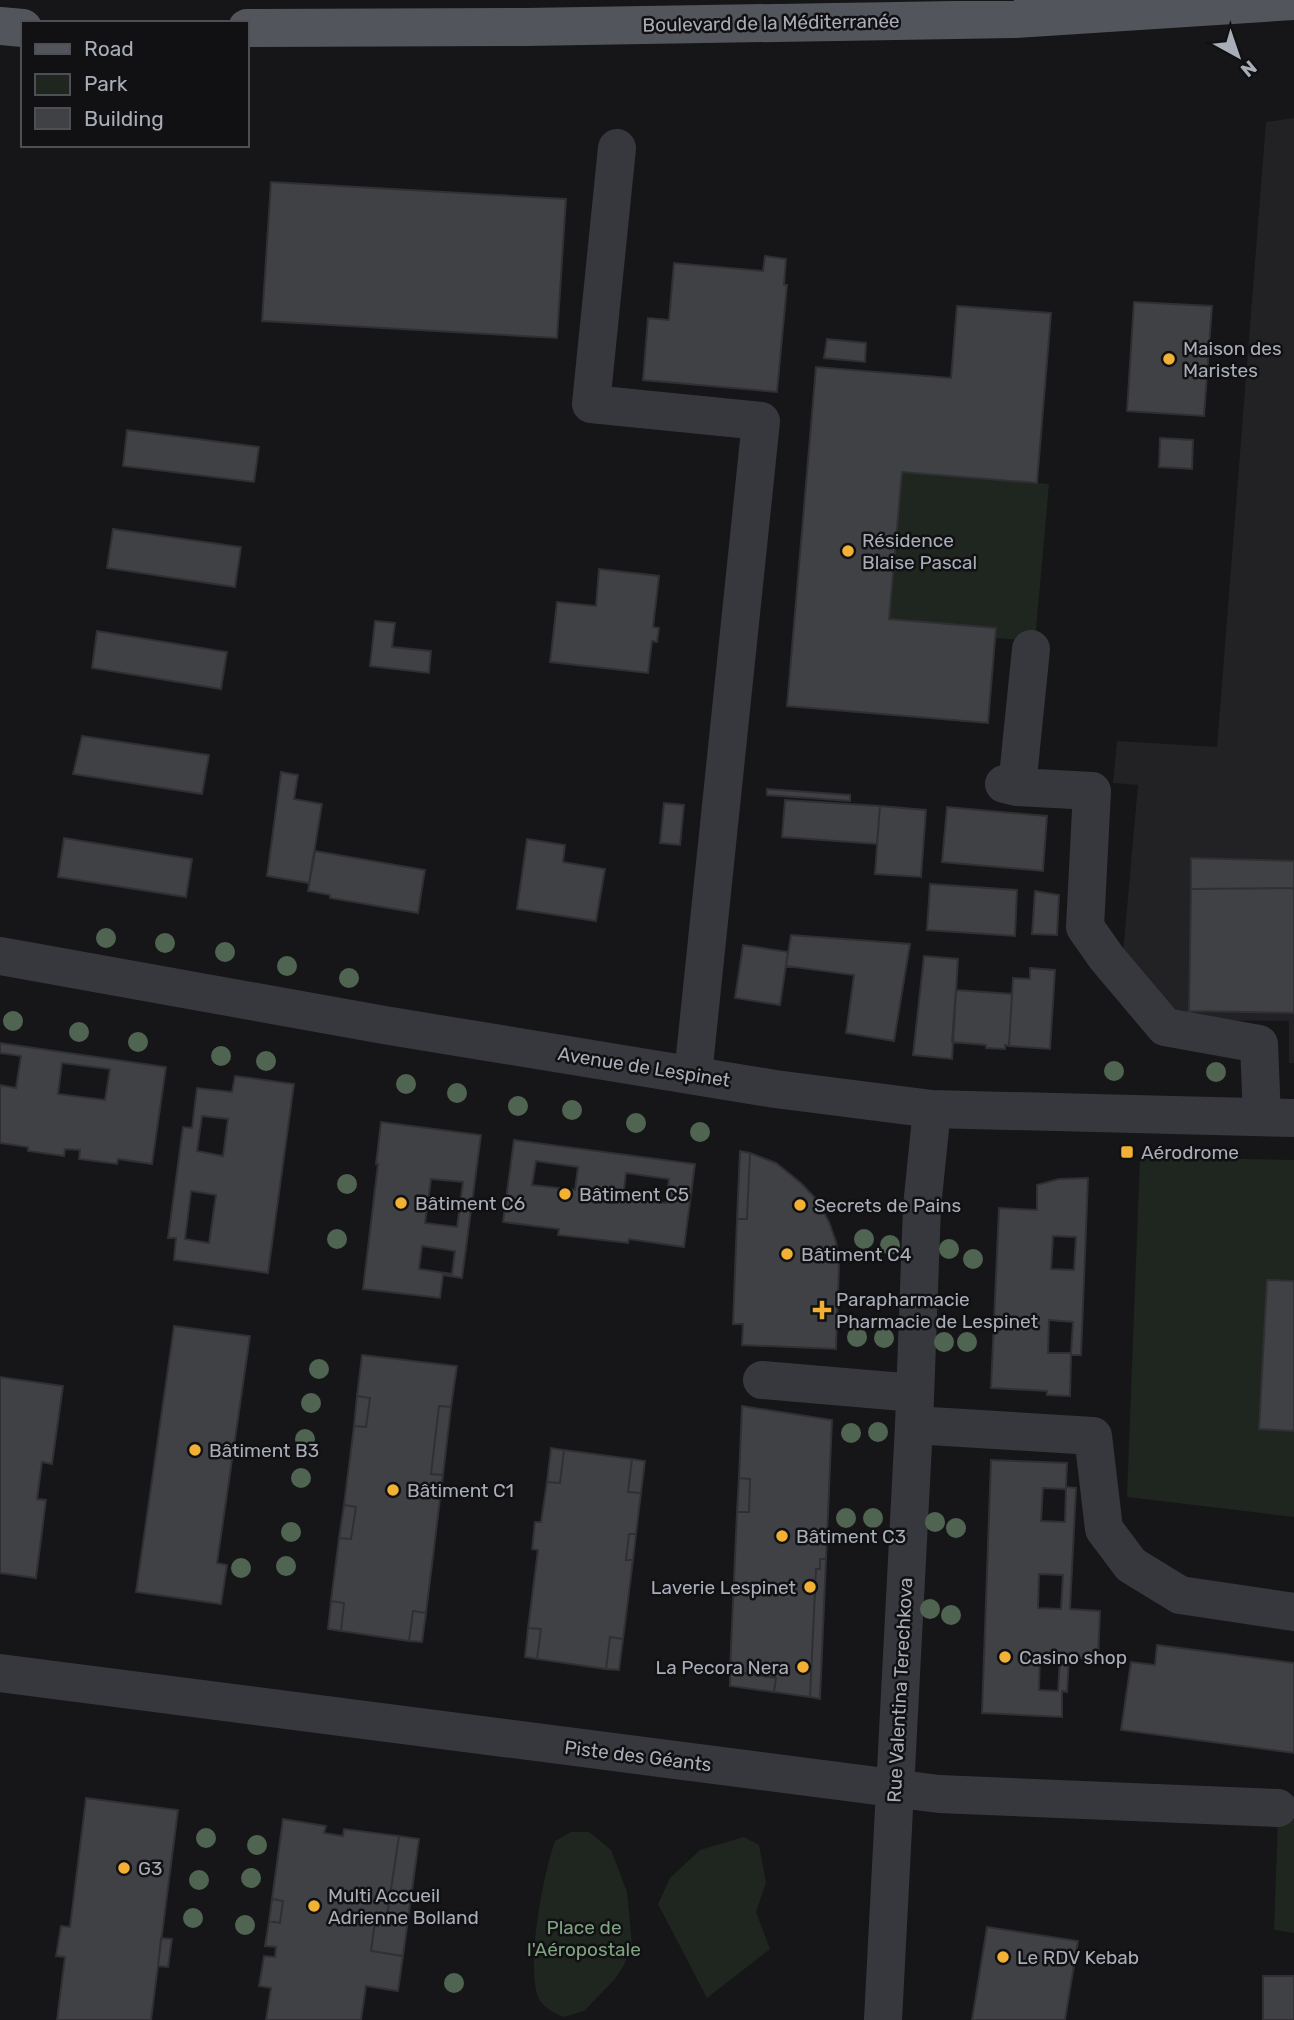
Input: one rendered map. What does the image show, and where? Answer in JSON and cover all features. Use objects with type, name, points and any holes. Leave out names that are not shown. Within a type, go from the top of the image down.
[{"type":"main road","name":"Boulevard de la Méditerranée","points":[[248,27],[525,27],[1016,19],[1294,1]]},
{"type":"main road","points":[[0,26],[21,28]]},
{"type":"street","points":[[617,148],[591,404],[761,421],[693,1074]]},
{"type":"street","points":[[1031,649],[1011,785],[1092,791],[1085,927],[1106,957],[1165,1027],[1259,1044],[1278,1118]]},
{"type":"street","name":"Avenue de Lespinet","points":[[0,956],[384,1025],[775,1089],[932,1109],[1278,1118]]},
{"type":"street","name":"Rue Valentina Terechkova","points":[[883,2020],[915,1409],[922,1206],[932,1109]]},
{"type":"street","points":[[762,1380],[915,1409],[1093,1436],[1104,1529],[1131,1565],[1180,1595],[1294,1612]]},
{"type":"street","name":"Piste des Géants","points":[[0,1672],[959,1796],[1278,1808]]},
{"type":"shaded area","points":[[1294,118],[1294,1063],[1289,1063],[1289,1021],[1192,1020],[1167,1009],[1123,953],[1138,785],[1113,783],[1117,741],[1217,747],[1266,122]]},
{"type":"green space","points":[[902,472],[1049,484],[1035,641],[995,638],[996,628],[889,619]]},
{"type":"green space","points":[[1140,1157],[1294,1160],[1294,1281],[1267,1280],[1259,1428],[1294,1431],[1294,1517],[1127,1497]]},
{"type":"green space","points":[[1278,1820],[1294,1820],[1294,1933],[1274,1930]]},
{"type":"green space","name":"Place de l'Aéropostale","points":[[571,1832],[589,1832],[611,1850],[627,1892],[632,1944],[615,1979],[584,2011],[563,2017],[540,2001],[534,1963],[541,1897],[550,1856],[555,1841]]},
{"type":"green space","name":"Place de l'Aéropostale","points":[[744,1837],[759,1845],[766,1883],[756,1912],[770,1949],[707,1998],[658,1904],[670,1878],[700,1850]]},
{"type":"building","points":[[271,182],[566,199],[557,338],[262,321]]},
{"type":"building","points":[[765,256],[786,259],[784,285],[787,285],[777,392],[643,380],[648,318],[669,320],[674,263],[763,271]]},
{"type":"building","name":"Maison des Maristes","points":[[1134,302],[1212,306],[1204,416],[1127,411]]},
{"type":"building","name":"Résidence Blaise Pascal","points":[[957,306],[1051,313],[1037,483],[902,472],[889,619],[996,628],[988,723],[787,706],[816,367],[951,378]]},
{"type":"building","points":[[827,339],[866,343],[865,362],[824,358]]},
{"type":"building","points":[[127,430],[259,447],[254,482],[123,466]]},
{"type":"building","points":[[1160,438],[1193,440],[1192,469],[1159,467]]},
{"type":"building","points":[[113,529],[241,547],[235,587],[107,568]]},
{"type":"building","points":[[599,569],[659,576],[653,627],[659,628],[657,642],[652,641],[648,673],[550,662],[557,602],[596,606]]},
{"type":"building","points":[[375,621],[395,623],[392,647],[431,651],[429,673],[370,666]]},
{"type":"building","points":[[97,631],[227,652],[221,689],[92,668]]},
{"type":"building","points":[[82,736],[209,755],[202,794],[73,774]]},
{"type":"building","points":[[281,772],[298,775],[294,799],[322,804],[309,883],[267,876]]},
{"type":"building","points":[[767,789],[850,795],[850,801],[767,795]]},
{"type":"building","points":[[785,800],[880,806],[877,844],[782,837]]},
{"type":"building","points":[[664,803],[684,805],[680,845],[660,843]]},
{"type":"building","points":[[880,806],[926,810],[921,877],[875,874]]},
{"type":"building","points":[[947,807],[1047,816],[1043,871],[942,862]]},
{"type":"building","points":[[64,838],[192,859],[186,897],[58,877]]},
{"type":"building","points":[[527,839],[565,845],[563,862],[605,869],[596,921],[517,909]]},
{"type":"building","points":[[315,851],[425,870],[418,913],[330,898],[330,895],[308,891]]},
{"type":"building","points":[[1191,858],[1294,861],[1294,888],[1191,889]]},
{"type":"building","points":[[930,884],[1017,890],[1015,936],[927,930]]},
{"type":"building","points":[[1294,888],[1294,1013],[1189,1011],[1191,889]]},
{"type":"building","points":[[1035,891],[1059,895],[1057,935],[1032,934]]},
{"type":"building","points":[[791,935],[910,944],[894,1041],[846,1033],[854,975],[786,966]]},
{"type":"building","points":[[743,945],[788,952],[780,1005],[735,998]]},
{"type":"building","points":[[924,956],[958,959],[952,1059],[913,1055]]},
{"type":"building","points":[[1030,968],[1055,970],[1050,1049],[1009,1046],[1013,978],[1030,979]]},
{"type":"building","points":[[956,990],[1012,994],[1009,1046],[1005,1045],[1005,1049],[986,1048],[986,1045],[952,1042]]},
{"type":"building","points":[[0,1043],[166,1067],[152,1164],[118,1159],[117,1164],[79,1159],[80,1150],[65,1149],[64,1156],[28,1151],[28,1147],[0,1143],[0,1085],[16,1088],[21,1056],[0,1053]],"holes":[[[62,1063],[110,1069],[105,1100],[58,1094]]]},
{"type":"building","points":[[235,1076],[294,1084],[268,1273],[174,1260],[176,1238],[168,1238],[183,1127],[192,1128],[197,1088],[232,1092]],"holes":[[[202,1116],[228,1119],[223,1156],[197,1151]],[[191,1191],[216,1195],[209,1243],[185,1239]]]},
{"type":"building","name":"Bâtiment C6","points":[[381,1122],[481,1135],[462,1278],[443,1275],[440,1298],[363,1289]],"holes":[[[431,1179],[463,1182],[457,1227],[425,1223]],[[422,1246],[455,1251],[452,1274],[419,1269]]]},
{"type":"building","name":"Bâtiment C5","points":[[514,1140],[695,1164],[684,1247],[629,1239],[628,1243],[558,1235],[559,1229],[503,1222]],"holes":[[[536,1161],[578,1167],[575,1190],[532,1185]],[[626,1173],[669,1179],[666,1203],[623,1197]]]},
{"type":"building","points":[[740,1151],[750,1153],[747,1219],[737,1219]]},
{"type":"building","name":"Bâtiment C4","points":[[750,1153],[776,1163],[801,1183],[817,1200],[829,1222],[836,1242],[839,1266],[836,1349],[742,1345],[743,1324],[733,1324],[737,1219],[747,1219]]},
{"type":"building","points":[[1088,1178],[1081,1355],[1071,1355],[1070,1396],[1047,1395],[1047,1391],[991,1388],[999,1208],[1037,1210],[1037,1185],[1059,1179]],"holes":[[[1053,1236],[1076,1237],[1074,1270],[1051,1269]],[[1049,1320],[1073,1322],[1071,1353],[1048,1353]]]},
{"type":"building","points":[[1267,1280],[1294,1281],[1294,1431],[1259,1429]]},
{"type":"building","name":"Bâtiment B3","points":[[174,1326],[250,1336],[217,1563],[227,1565],[221,1604],[136,1592]]},
{"type":"building","name":"Bâtiment C1","points":[[362,1355],[457,1366],[451,1407],[439,1406],[431,1474],[443,1475],[426,1613],[413,1611],[409,1641],[341,1631],[344,1603],[331,1601],[339,1538],[351,1539],[356,1507],[344,1505],[354,1426],[366,1427],[370,1398],[357,1396]]},
{"type":"building","points":[[0,1377],[63,1386],[52,1464],[42,1462],[37,1499],[46,1500],[36,1578],[0,1573]]},
{"type":"building","points":[[357,1396],[370,1398],[366,1427],[354,1426]]},
{"type":"building","points":[[439,1406],[451,1407],[443,1475],[431,1474]]},
{"type":"building","name":"Bâtiment C3","points":[[742,1406],[832,1420],[826,1559],[820,1559],[820,1569],[816,1569],[810,1697],[774,1692],[776,1678],[730,1671],[737,1512],[749,1512],[750,1479],[739,1478]]},
{"type":"building","points":[[551,1448],[564,1450],[560,1483],[547,1482]]},
{"type":"building","points":[[564,1450],[632,1459],[628,1492],[641,1493],[636,1534],[629,1534],[626,1560],[633,1560],[623,1639],[610,1637],[606,1669],[537,1659],[541,1629],[528,1628],[538,1550],[532,1549],[535,1522],[541,1522],[547,1482],[560,1483]]},
{"type":"building","points":[[632,1459],[645,1461],[641,1493],[628,1492]]},
{"type":"building","points":[[991,1460],[1067,1463],[1066,1487],[1076,1488],[1070,1609],[1100,1611],[1098,1660],[1069,1657],[1067,1692],[1062,1691],[1062,1717],[982,1713]],"holes":[[[1043,1488],[1066,1489],[1065,1522],[1041,1521]],[[1039,1574],[1063,1575],[1061,1609],[1038,1608]],[[1040,1657],[1060,1658],[1058,1691],[1039,1690]]]},
{"type":"building","points":[[739,1478],[750,1479],[749,1512],[737,1512]]},
{"type":"building","points":[[344,1505],[356,1507],[351,1539],[339,1538]]},
{"type":"building","points":[[629,1534],[636,1534],[633,1560],[626,1560]]},
{"type":"building","points":[[820,1559],[826,1559],[820,1699],[810,1697],[816,1569],[820,1569]]},
{"type":"building","points":[[331,1601],[344,1603],[341,1631],[328,1629]]},
{"type":"building","points":[[413,1611],[426,1613],[422,1642],[409,1641]]},
{"type":"building","points":[[528,1628],[541,1629],[537,1659],[525,1657]]},
{"type":"building","points":[[610,1637],[623,1639],[619,1670],[606,1669]]},
{"type":"building","points":[[1157,1645],[1294,1663],[1294,1753],[1121,1730],[1131,1662],[1155,1665]]},
{"type":"building","points":[[730,1671],[776,1678],[774,1692],[730,1686]]},
{"type":"building","name":"G3","points":[[86,1798],[178,1810],[151,2020],[57,2020],[65,1957],[56,1956],[61,1926],[70,1927]]},
{"type":"building","points":[[283,1819],[326,1826],[324,1833],[343,1836],[344,1829],[399,1836],[387,1916],[376,1914],[371,1951],[403,1956],[398,1991],[366,1986],[361,2020],[266,2020],[271,1988],[259,1986],[264,1956],[275,1957],[276,1947],[265,1946],[269,1921],[280,1923],[283,1901],[272,1899]]},
{"type":"building","points":[[399,1836],[419,1839],[403,1956],[371,1951],[376,1914],[387,1916]]},
{"type":"building","points":[[272,1899],[283,1901],[280,1923],[269,1921]]},
{"type":"building","points":[[987,1927],[1078,1941],[1065,2020],[972,2020]]},
{"type":"building","points":[[161,1938],[172,1939],[168,1967],[158,1966]]},
{"type":"building","points":[[1263,1976],[1294,1976],[1294,2020],[1263,2020]]},
{"type":"place","name":"Maison des Maristes","points":[[1169,359]]},
{"type":"place","name":"Résidence Blaise Pascal","points":[[848,551]]},
{"type":"place","name":"Aérodrome","points":[[1127,1152]]},
{"type":"place","name":"Bâtiment C5","points":[[565,1194]]},
{"type":"place","name":"Bâtiment C6","points":[[401,1203]]},
{"type":"place","name":"Secrets de Pains","points":[[800,1205]]},
{"type":"place","name":"Bâtiment C4","points":[[787,1254]]},
{"type":"place","name":"Parapharmacie Pharmacie de Lespinet","points":[[822,1310]]},
{"type":"place","name":"Bâtiment B3","points":[[195,1450]]},
{"type":"place","name":"Bâtiment C1","points":[[393,1490]]},
{"type":"place","name":"Bâtiment C3","points":[[782,1536]]},
{"type":"place","name":"Laverie Lespinet","points":[[810,1587]]},
{"type":"place","name":"Casino shop","points":[[1005,1657]]},
{"type":"place","name":"La Pecora Nera","points":[[803,1667]]},
{"type":"place","name":"G3","points":[[124,1868]]},
{"type":"place","name":"Multi Accueil Adrienne Bolland","points":[[314,1906]]},
{"type":"place","name":"Le RDV Kebab","points":[[1003,1957]]}]
